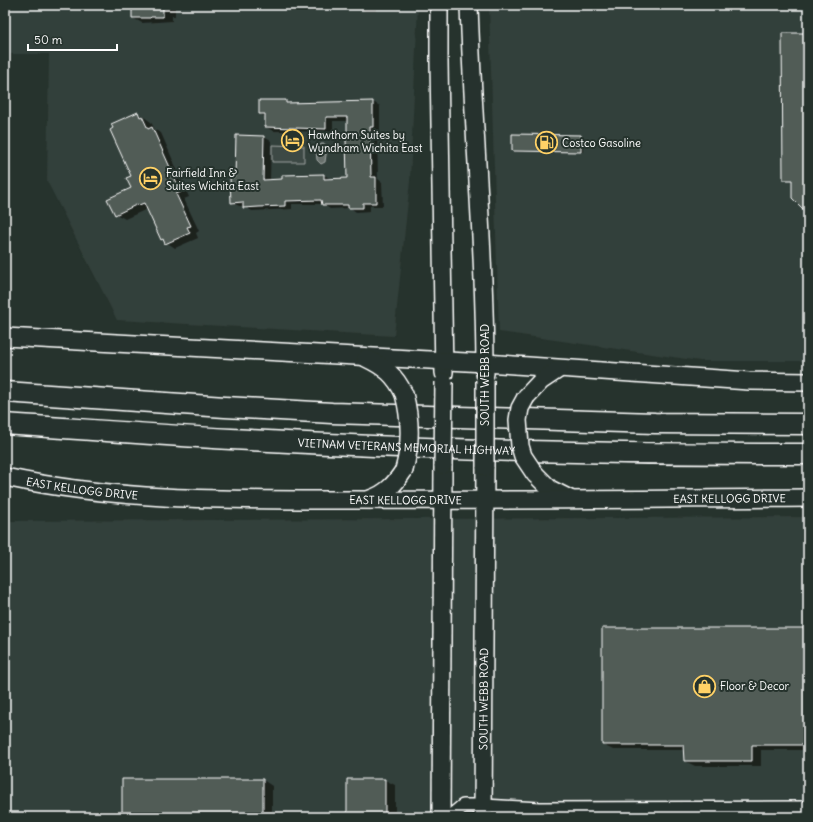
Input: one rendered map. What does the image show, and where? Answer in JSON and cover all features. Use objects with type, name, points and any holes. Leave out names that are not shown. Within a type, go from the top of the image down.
[{"type":"highway","points":[[5,392],[225,407],[325,412],[655,423],[808,424]]},
{"type":"highway","name":"VIETNAM VETERANS MEMORIAL HIGHWAY","points":[[5,424],[332,445],[629,454],[808,454]]},
{"type":"main road","points":[[439,5],[444,361],[441,817]]},
{"type":"main road","name":"SOUTH WEBB ROAD","points":[[469,5],[471,71],[484,288],[486,500],[484,812]]},
{"type":"main road","points":[[5,337],[485,363],[749,382],[808,382]]},
{"type":"main road","points":[[363,356],[377,363],[398,381],[404,394],[408,413],[409,434],[407,459],[404,470],[390,488],[382,494],[364,500]]},
{"type":"main road","points":[[559,369],[541,381],[526,397],[520,408],[518,420],[520,446],[523,456],[535,474],[550,489],[570,500]]},
{"type":"main road","name":"EAST KELLOGG DRIVE","points":[[5,477],[63,488],[150,498],[217,500],[443,501],[808,498]]},
{"type":"street","points":[[450,817],[463,806],[484,812],[540,809],[808,808]]},
{"type":"shaded area","points":[[5,5],[418,5],[410,181],[394,336],[117,320],[47,181],[49,54],[5,54]]},
{"type":"shaded area","points":[[489,5],[808,5],[808,361],[700,361],[499,332]]},
{"type":"shaded area","points":[[321,144],[325,144],[327,148],[325,162],[321,164],[317,160],[316,151]]},
{"type":"shaded area","points":[[272,145],[304,146],[304,162],[272,162]]},
{"type":"shaded area","points":[[808,517],[808,817],[5,817],[5,521]]},
{"type":"building","points":[[132,5],[163,5],[163,17],[132,18]]},
{"type":"building","points":[[782,33],[808,33],[808,214],[792,198],[792,180],[783,180]]},
{"type":"building","points":[[259,100],[286,100],[286,103],[373,101],[373,127],[370,127],[371,177],[376,177],[376,203],[363,203],[363,208],[348,208],[348,205],[322,205],[321,200],[285,201],[285,206],[243,208],[243,202],[231,203],[230,177],[235,177],[236,135],[264,136],[263,180],[282,179],[282,175],[324,174],[324,179],[347,178],[347,117],[326,117],[326,129],[265,127],[265,114],[259,114]]},
{"type":"building","name":"Fairfield Inn & Suites Wichita East","points":[[138,112],[140,117],[142,116],[148,129],[152,127],[181,192],[176,194],[191,226],[187,227],[190,233],[165,244],[163,239],[161,240],[144,203],[138,204],[115,215],[107,199],[131,188],[126,178],[131,176],[110,130],[113,128],[111,124]]},
{"type":"building","points":[[512,134],[581,135],[581,152],[512,151]]},
{"type":"building","name":"Floor & Decor","points":[[602,628],[808,628],[808,745],[752,745],[752,761],[684,761],[683,745],[602,745]]},
{"type":"building","points":[[122,779],[263,779],[263,817],[122,817]]},
{"type":"building","points":[[347,779],[385,779],[385,817],[347,817]]},
{"type":"place","name":"Hawthorn Suites by Wyndham Wichita East","points":[[293,141]]},
{"type":"place","name":"Costco Gasoline","points":[[546,143]]},
{"type":"place","name":"Fairfield Inn & Suites Wichita East","points":[[150,179]]},
{"type":"place","name":"Floor & Decor","points":[[705,686]]}]
